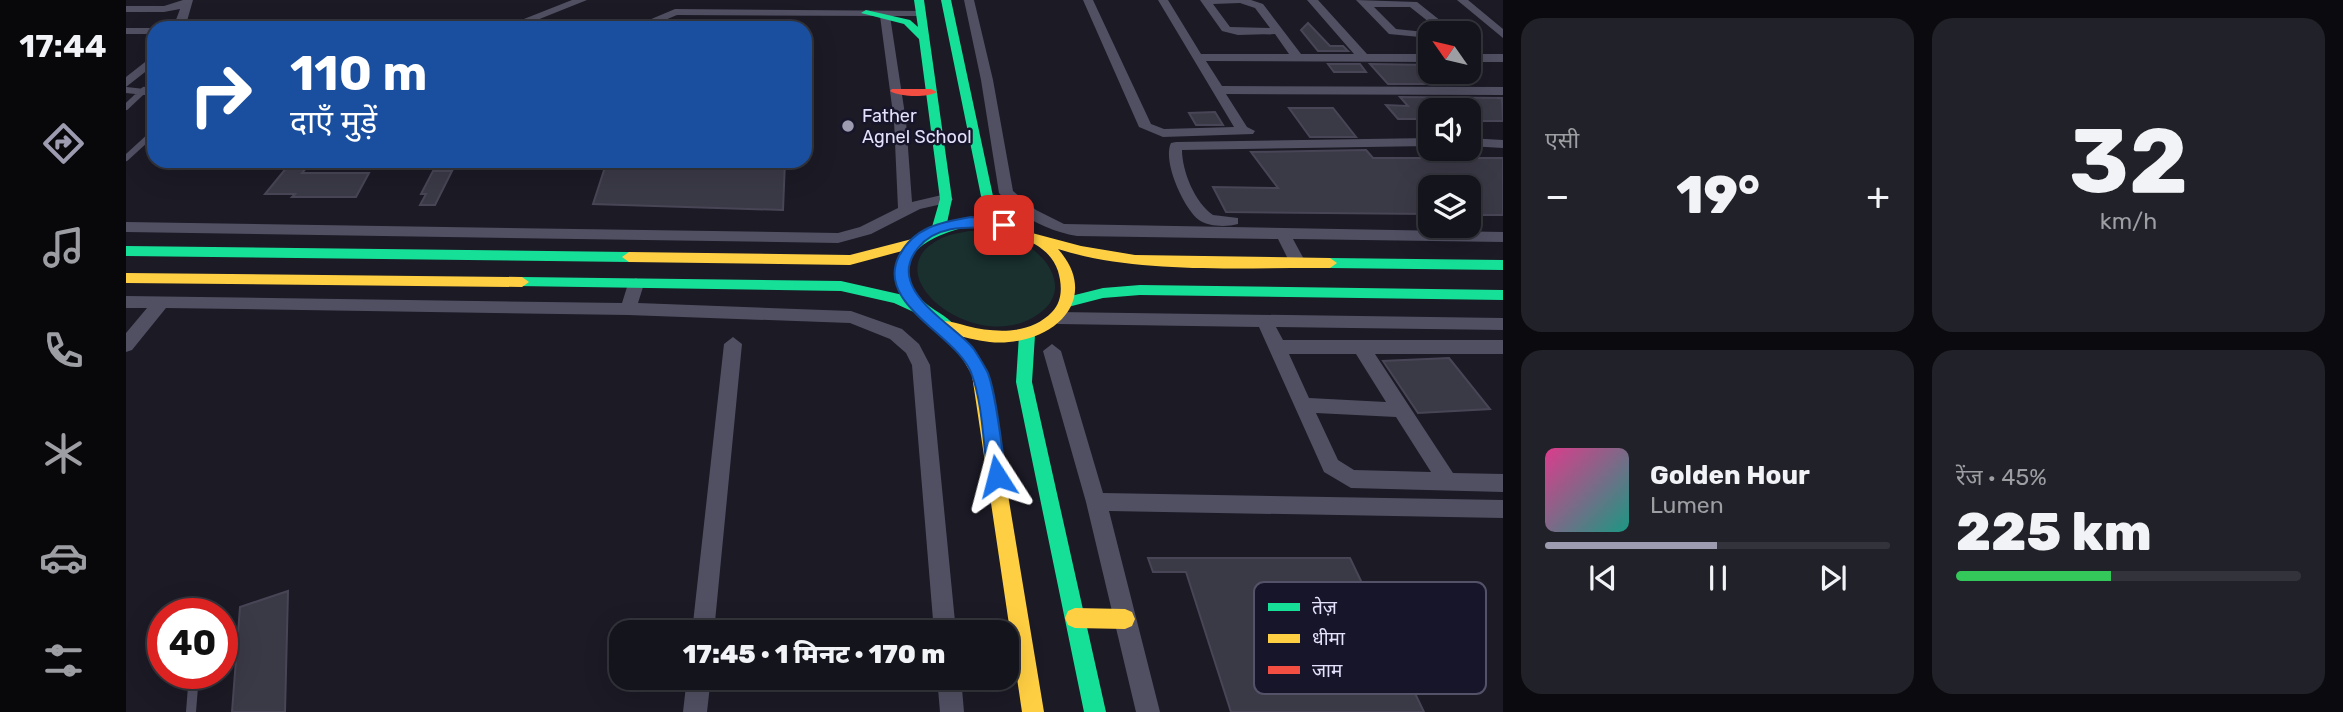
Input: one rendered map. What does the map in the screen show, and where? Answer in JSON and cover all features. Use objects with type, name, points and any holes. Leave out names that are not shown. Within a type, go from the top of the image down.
[{"type":"street","points":[[526,21],[582,0]]},
{"type":"street","points":[[665,14],[667,0]]},
{"type":"street","points":[[866,13],[910,0]]},
{"type":"street","points":[[946,0],[987,196],[1004,225]]},
{"type":"street","points":[[969,0],[987,80],[1006,192],[1019,206],[1051,223],[1077,231],[1282,233],[1418,228]]},
{"type":"street","points":[[1088,0],[1146,127],[1163,133],[1418,133]]},
{"type":"street","points":[[1163,0],[1243,131]]},
{"type":"street","points":[[1312,0],[1364,58]]},
{"type":"street","points":[[1462,0],[1503,36]]},
{"type":"street","points":[[1206,1],[1254,3],[1298,58]]},
{"type":"street","points":[[1206,1],[1226,29],[1238,32],[1276,31]]},
{"type":"street","points":[[126,9],[164,9],[187,2]]},
{"type":"street","points":[[181,21],[187,2]]},
{"type":"street","points":[[1363,2],[1413,4],[1435,21]]},
{"type":"street","points":[[1363,2],[1393,32],[1418,34]]},
{"type":"street","points":[[650,21],[665,14],[745,6],[819,6],[866,13],[920,7],[946,199],[939,227]]},
{"type":"street","points":[[886,8],[922,31],[924,38]]},
{"type":"street","points":[[886,8],[896,91],[905,208]]},
{"type":"street","points":[[126,31],[147,31]]},
{"type":"street","points":[[1481,56],[1503,58]]},
{"type":"street","points":[[1198,57],[1418,58]]},
{"type":"street","points":[[126,83],[147,65]]},
{"type":"street","points":[[137,74],[147,74]]},
{"type":"street","points":[[966,99],[987,80]]},
{"type":"street","points":[[1217,90],[1503,91]]},
{"type":"street","points":[[896,91],[932,92]]},
{"type":"street","points":[[1481,134],[1503,134]]},
{"type":"street","points":[[1392,229],[1213,220],[1202,214],[1175,165],[1172,149],[1181,145],[1418,142]]},
{"type":"street","points":[[1481,143],[1503,144]]},
{"type":"street","points":[[126,227],[849,237],[905,208],[930,200],[946,199]]},
{"type":"street","points":[[126,251],[850,260],[912,244],[939,227],[971,221],[1004,225],[1080,251],[1135,260],[1503,265]]},
{"type":"street","points":[[1481,226],[1503,226]]},
{"type":"street","points":[[1282,233],[1298,262]]},
{"type":"street","points":[[1481,234],[1503,237]]},
{"type":"street","points":[[645,257],[651,235]]},
{"type":"street","points":[[1035,237],[1053,251],[1065,267],[1071,285],[1068,302],[1058,318]]},
{"type":"street","points":[[912,244],[902,264],[904,287],[919,309]]},
{"type":"street","points":[[126,278],[841,286],[898,299],[919,309],[938,323],[967,352],[980,374],[1033,712]]},
{"type":"street","points":[[628,309],[636,284]]},
{"type":"street","points":[[1068,302],[1103,293],[1140,290],[1503,295]]},
{"type":"street","points":[[1315,293],[1332,321]]},
{"type":"street","points":[[126,302],[832,314],[884,327],[913,349],[921,365],[944,620]]},
{"type":"street","points":[[126,345],[161,303]]},
{"type":"street","points":[[938,323],[982,337],[1027,335],[1058,318],[1502,326]]},
{"type":"street","points":[[1266,323],[1331,466],[1340,474],[1364,480],[1503,483]]},
{"type":"street","points":[[1027,335],[1023,360],[1024,382],[1095,712]]},
{"type":"street","points":[[704,620],[733,344]]},
{"type":"street","points":[[1277,347],[1503,347]]},
{"type":"street","points":[[1361,347],[1448,482]]},
{"type":"street","points":[[1052,351],[1096,502],[1149,712]]},
{"type":"street","points":[[1304,405],[1401,410]]},
{"type":"street","points":[[1096,502],[1503,509]]},
{"type":"street","points":[[1075,618],[1125,618]]},
{"type":"street","points":[[695,712],[698,690]]},
{"type":"street","points":[[950,690],[953,712]]},
{"type":"lane","points":[[126,90],[147,91]]},
{"type":"lane","points":[[126,107],[144,90]]},
{"type":"lane","points":[[126,158],[147,139]]},
{"type":"lane","points":[[191,712],[193,689]]},
{"type":"green space","points":[[969,231],[992,232],[1016,239],[1041,256],[1054,278],[1055,290],[1051,301],[1041,312],[1026,321],[1002,326],[977,324],[954,315],[935,302],[922,285],[917,268],[923,252],[942,238]]},
{"type":"building","points":[[1308,23],[1330,46],[1343,46],[1348,51],[1318,51],[1301,30]]},
{"type":"building","points":[[1328,64],[1360,64],[1366,72],[1334,72]]},
{"type":"building","points":[[1370,64],[1418,65],[1418,84],[1388,84]]},
{"type":"building","points":[[1400,97],[1502,98],[1503,121],[1481,121],[1481,98],[1418,98],[1418,119],[1398,119],[1386,105],[1408,106]]},
{"type":"building","points":[[1289,108],[1333,108],[1356,137],[1310,137]]},
{"type":"building","points":[[1215,112],[1223,125],[1196,125],[1189,113]]},
{"type":"building","points":[[1366,150],[1373,158],[1418,158],[1418,161],[1481,161],[1481,158],[1503,158],[1503,215],[1481,215],[1481,175],[1418,175],[1418,214],[1226,212],[1213,187],[1278,188],[1251,152]]},
{"type":"building","points":[[286,168],[306,168],[302,173],[369,173],[356,197],[292,197],[295,194],[265,194]]},
{"type":"building","points":[[605,168],[785,168],[783,210],[593,204]]},
{"type":"building","points":[[433,171],[452,171],[435,205],[420,205],[426,194],[421,194]]},
{"type":"building","points":[[1449,358],[1490,409],[1418,413],[1383,361]]},
{"type":"building","points":[[1148,558],[1350,558],[1362,582],[1254,582],[1254,694],[1415,694],[1424,712],[1231,712],[1186,572],[1153,572]]},
{"type":"building","points":[[288,591],[285,712],[232,712],[234,689],[238,689],[240,607]]},
{"type":"traffic: fast","points":[[919,0],[946,199],[939,227]]},
{"type":"traffic: fast","points":[[946,0],[987,196],[1004,225]]},
{"type":"traffic: fast","points":[[866,13],[907,22],[924,38]]},
{"type":"traffic: fast","points":[[947,326],[926,313],[909,293],[902,269],[904,257],[924,236],[939,229],[971,221]]},
{"type":"traffic: fast","points":[[126,251],[629,257]]},
{"type":"traffic: fast","points":[[1330,263],[1503,265]]},
{"type":"traffic: fast","points":[[522,282],[841,286],[898,299],[919,309]]},
{"type":"traffic: fast","points":[[1068,302],[1103,293],[1140,290],[1503,295]]},
{"type":"traffic: fast","points":[[1027,335],[1024,382],[1095,712]]},
{"type":"traffic: slow","points":[[947,326],[987,336],[1022,335],[1045,326],[1062,311],[1067,301],[1065,273],[1052,251],[1024,234],[971,221]]},
{"type":"traffic: slow","points":[[1035,237],[1080,251],[1135,260],[1330,263]]},
{"type":"traffic: slow","points":[[629,257],[850,260],[912,244]]},
{"type":"traffic: slow","points":[[126,278],[522,282]]},
{"type":"traffic: slow","points":[[941,326],[967,352],[980,374],[1033,712]]},
{"type":"traffic: slow","points":[[1075,618],[1125,619]]},
{"type":"traffic: jam","points":[[896,91],[931,92]]},
{"type":"place","name":"Father Agnel School","points":[[848,126]]},
{"type":"route","points":[[997,476],[980,374],[967,352],[938,323],[919,309],[904,287],[902,264],[912,244],[939,227],[971,221],[1004,225]]}]
